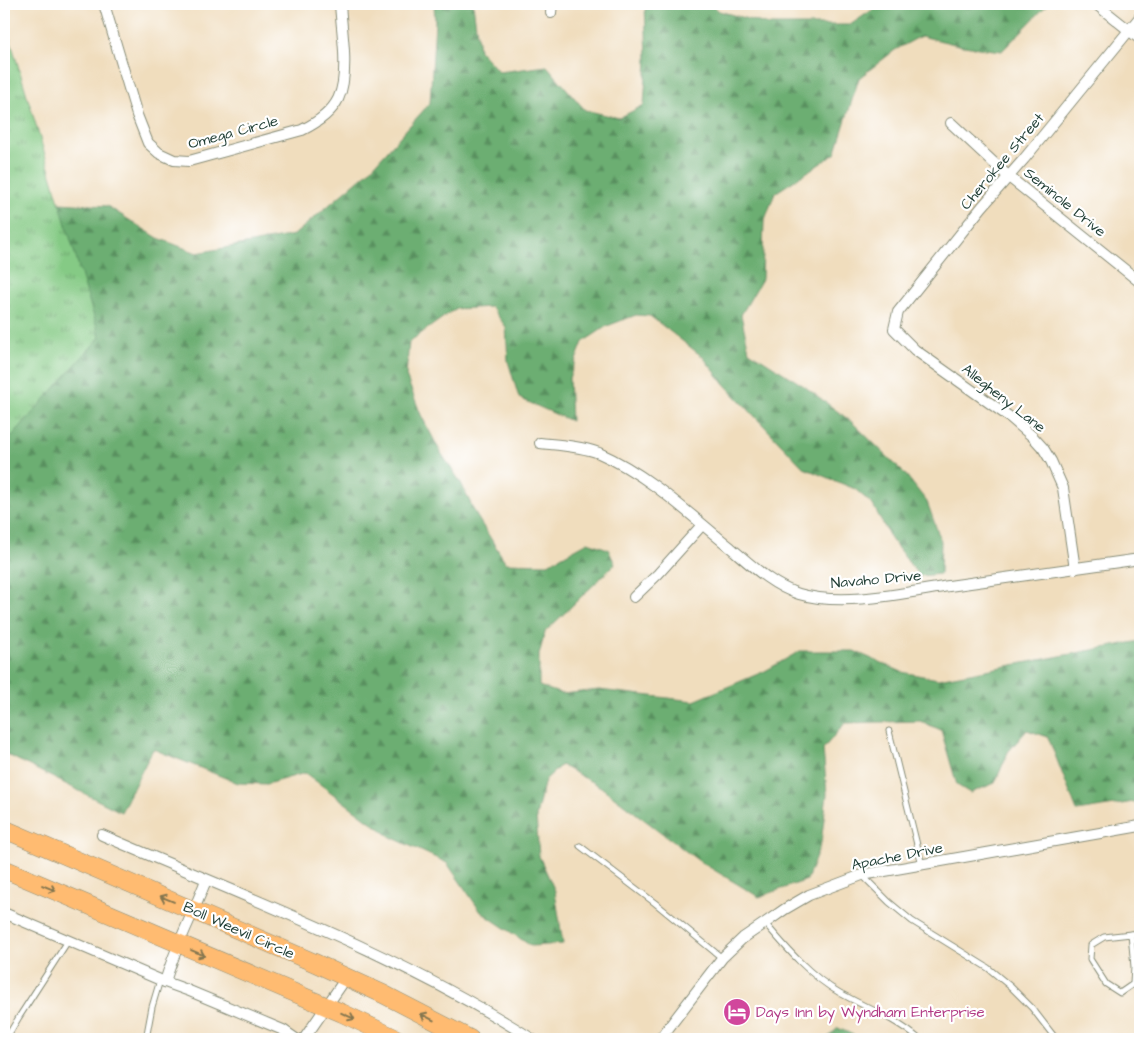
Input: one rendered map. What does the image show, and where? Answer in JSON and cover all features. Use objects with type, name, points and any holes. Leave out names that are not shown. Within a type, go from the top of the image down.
[{"type":"highway","name":"Boll Weevil Circle","points":[[4,830],[346,978],[470,1039]]},
{"type":"highway","points":[[4,869],[327,1006],[397,1039]]},
{"type":"street","name":"Omega Circle","points":[[104,4],[137,115],[148,143],[159,153],[174,160],[189,161],[302,130],[328,114],[338,102],[344,87],[345,72],[340,4]]},
{"type":"street","points":[[1096,4],[1140,39]]},
{"type":"street","name":"Cherokee Street","points":[[894,330],[898,312],[1140,17]]},
{"type":"street","name":"Seminole Drive","points":[[951,123],[1009,177],[1140,282]]},
{"type":"street","name":"Allegheny Lane","points":[[894,330],[915,350],[1011,418],[1043,448],[1063,488],[1075,568]]},
{"type":"street","name":"Navaho Drive","points":[[540,443],[569,446],[598,453],[637,474],[662,491],[772,580],[799,594],[828,600],[875,596],[1140,559]]},
{"type":"street","points":[[634,597],[702,525]]},
{"type":"street","name":"Apache Drive","points":[[660,1039],[722,958],[743,938],[785,908],[809,895],[862,875],[922,866],[1140,826]]},
{"type":"street","points":[[102,835],[373,952],[426,978],[532,1039]]},
{"type":"street","points":[[163,981],[177,944],[194,911],[206,880]]},
{"type":"street","points":[[4,913],[283,1030],[296,1039]]},
{"type":"street","points":[[304,1039],[346,978]]},
{"type":"lane","points":[[888,731],[922,866]]},
{"type":"lane","points":[[580,846],[655,903],[722,958]]},
{"type":"lane","points":[[862,875],[889,902],[912,921],[971,957],[1003,980],[1032,1008],[1056,1039]]},
{"type":"lane","points":[[765,923],[793,956],[839,993],[892,1020],[920,1039]]},
{"type":"lane","points":[[1131,934],[1134,967],[1133,984],[1120,993],[1106,984],[1090,959],[1091,945],[1104,937],[1131,934],[1140,933]]},
{"type":"lane","points":[[6,1039],[68,940]]},
{"type":"lane","points":[[146,1039],[152,1008],[163,981]]},
{"type":"green space","points":[[434,4],[473,4],[479,50],[499,72],[547,66],[585,110],[619,118],[644,105],[647,60],[645,4],[711,4],[719,11],[769,25],[850,25],[881,4],[1046,4],[1002,51],[963,46],[921,36],[895,50],[859,78],[835,154],[775,193],[764,222],[762,279],[741,315],[749,351],[804,386],[853,423],[906,475],[927,502],[941,541],[940,574],[919,576],[891,539],[873,505],[855,489],[804,468],[726,386],[703,357],[650,316],[636,315],[607,326],[583,342],[569,378],[571,421],[519,398],[508,361],[506,327],[491,307],[455,309],[409,342],[406,376],[421,415],[441,453],[461,483],[476,515],[506,563],[548,564],[588,542],[608,549],[615,564],[545,632],[539,655],[539,686],[562,694],[599,690],[694,701],[765,671],[800,651],[854,651],[902,672],[938,679],[1140,641],[1140,801],[1077,811],[1048,737],[1027,730],[1008,752],[995,783],[970,793],[957,785],[941,730],[920,721],[845,723],[823,749],[827,794],[821,843],[807,880],[759,897],[699,861],[601,787],[561,765],[545,780],[536,816],[539,856],[555,891],[563,944],[531,946],[481,912],[447,863],[391,837],[305,773],[267,784],[238,783],[153,749],[121,812],[4,753],[4,445],[100,337],[59,203],[107,206],[158,238],[197,253],[294,235],[369,171],[430,103],[435,22]]},
{"type":"green space","points":[[4,19],[100,337],[4,445]]},
{"type":"green space","points":[[838,1028],[862,1039],[826,1039]]},
{"type":"place","name":"Days Inn by Wyndham Enterprise","points":[[737,1012]]}]
